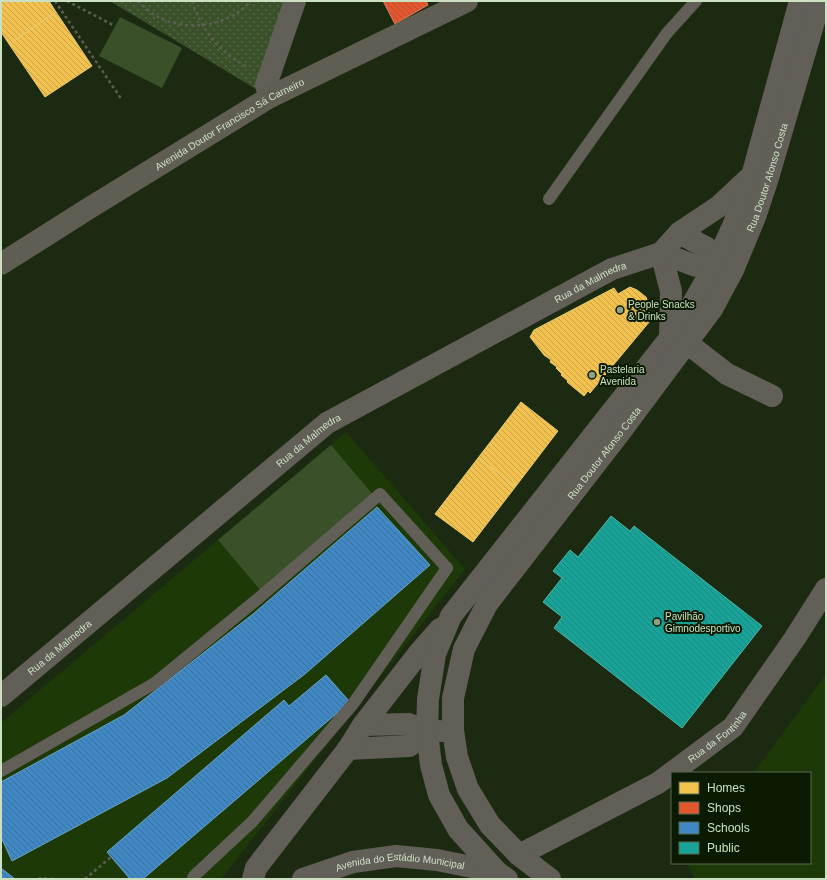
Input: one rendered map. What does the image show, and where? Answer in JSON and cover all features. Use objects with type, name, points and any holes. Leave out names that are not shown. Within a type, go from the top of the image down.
[{"type":"main road","name":"Avenida Doutor Francisco Sá Carneiro","points":[[1,264],[91,206],[270,97],[467,1]]},
{"type":"street","points":[[270,97],[266,84],[295,1]]},
{"type":"street","name":"Rua Doutor Afonso Costa","points":[[502,875],[458,828],[440,796],[431,764],[427,732],[428,699],[435,654],[451,616],[678,341],[712,309],[725,266],[733,226],[752,176],[800,1]]},
{"type":"street","name":"Rua Doutor Afonso Costa","points":[[725,266],[755,217],[768,178],[820,1]]},
{"type":"street","points":[[661,253],[679,233],[718,207],[752,176]]},
{"type":"street","points":[[679,233],[707,248],[725,266]]},
{"type":"street","points":[[661,253],[696,266],[725,266]]},
{"type":"street","points":[[661,253],[671,291],[678,341],[727,374],[772,396]]},
{"type":"street","name":"Rua da Malmedra","points":[[1,696],[327,423],[612,268],[661,253]]},
{"type":"street","name":"Rua Doutor Afonso Costa","points":[[550,879],[519,854],[490,824],[468,789],[457,757],[453,730],[453,698],[464,648],[486,604],[618,435],[678,341]]},
{"type":"street","name":"Rua da Fontinha","points":[[673,772],[733,727],[795,638],[826,589]]},
{"type":"street","points":[[253,879],[256,868],[348,750],[363,726],[419,653],[451,616]]},
{"type":"street","points":[[363,726],[409,724],[427,732],[453,730]]},
{"type":"street","points":[[348,750],[409,746],[427,732]]},
{"type":"street","name":"Rua da Fontinha","points":[[519,854],[658,783],[671,773]]},
{"type":"street","name":"Avenida do Estádio Municipal","points":[[303,879],[353,862],[396,856],[437,860],[502,875]]},
{"type":"lane","points":[[549,199],[667,33],[696,1]]},
{"type":"lane","points":[[1,770],[155,683],[260,597],[380,494],[447,568],[353,704],[252,822],[194,876],[193,879]]},
{"type":"path","points":[[55,1],[122,100]]},
{"type":"path","points":[[67,1],[115,26]]},
{"type":"path","points":[[138,1],[147,10],[160,18],[174,23],[190,26],[220,22],[234,15],[247,6],[251,1]]},
{"type":"path","points":[[192,1],[202,25],[209,36],[225,53],[245,66],[270,74]]},
{"type":"path","points":[[85,879],[111,857]]},
{"type":"path","points":[[38,879],[55,879]]},
{"type":"shaded area","points":[[110,1],[285,1],[256,89]]},
{"type":"shaded area","points":[[120,17],[182,48],[162,88],[99,56]]},
{"type":"shaded area","points":[[346,432],[465,569],[221,879],[1,879],[1,723]]},
{"type":"shaded area","points":[[331,445],[374,496],[261,591],[218,540]]},
{"type":"shaded area","points":[[826,674],[826,879],[695,879],[688,866],[689,864],[811,864],[811,772],[755,772]]},
{"type":"building: Homes","points":[[1,1],[49,1],[56,12],[9,44],[1,32]]},
{"type":"building: Homes","points":[[56,12],[92,66],[45,97],[9,44]]},
{"type":"building: Homes","points":[[630,287],[646,297],[650,309],[650,321],[590,393],[588,391],[584,396],[567,382],[568,381],[556,368],[557,367],[550,362],[551,360],[544,355],[530,337],[534,330],[614,288],[618,294]]},
{"type":"building: Homes","points":[[521,402],[558,431],[516,486],[478,458]]},
{"type":"building: Homes","points":[[478,458],[516,486],[473,542],[435,514]]},
{"type":"building: Shops","points":[[383,1],[426,1],[428,5],[395,24]]},
{"type":"building: Schools","points":[[377,507],[430,565],[305,674],[167,778],[12,861],[1,837],[1,782],[124,715],[253,614]]},
{"type":"building: Schools","points":[[326,675],[350,702],[143,879],[130,879],[107,852],[284,700],[289,706]]},
{"type":"building: Schools","points":[[1,868],[15,879],[1,879]]},
{"type":"building: Public","name":"Pavilhão Gimnodesportivo","points":[[611,516],[630,531],[634,526],[762,626],[682,728],[554,628],[562,617],[543,602],[562,578],[553,571],[570,550],[578,557]]},
{"type":"place","name":"People Snacks & Drinks","points":[[620,310]]},
{"type":"place","name":"Pastelaria Avenida","points":[[592,375]]},
{"type":"place","name":"Pavilhão Gimnodesportivo","points":[[657,622]]}]
